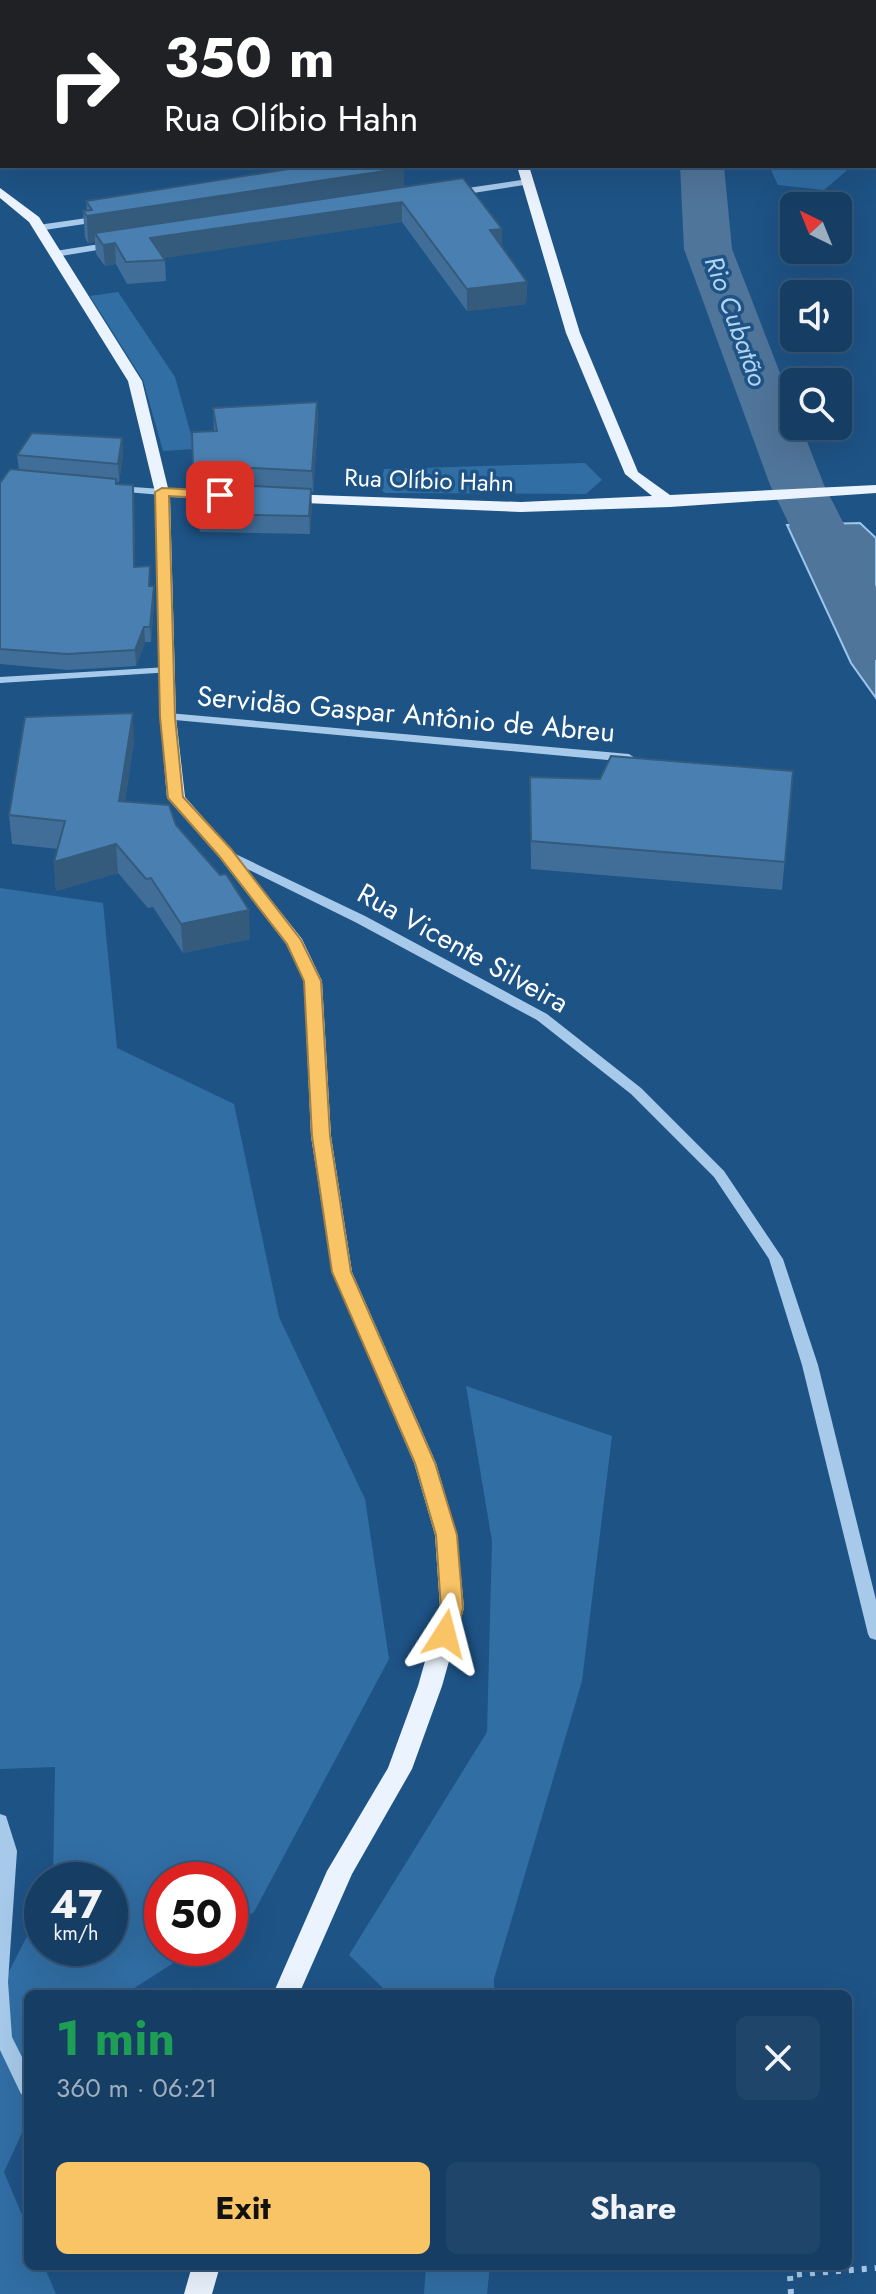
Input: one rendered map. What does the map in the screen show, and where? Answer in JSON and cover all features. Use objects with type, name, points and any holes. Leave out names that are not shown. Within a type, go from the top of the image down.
[{"type":"main road","points":[[524,168],[573,333],[632,474],[670,502]]},
{"type":"main road","points":[[0,192],[34,220],[135,381],[162,492],[168,717],[176,798],[225,853],[295,943],[313,981],[321,1136],[342,1272],[425,1463],[446,1535],[452,1608],[430,1686],[400,1769],[340,1871],[288,1990]]},
{"type":"main road","points":[[608,505],[625,490],[632,474]]},
{"type":"main road","name":"Rua Olíbio Hahn","points":[[269,498],[472,508],[608,505],[876,489]]},
{"type":"main road","points":[[162,492],[237,496]]},
{"type":"main road","points":[[198,2294],[205,2270]]},
{"type":"street","points":[[449,194],[528,182]]},
{"type":"street","points":[[38,228],[115,216]]},
{"type":"street","points":[[55,254],[118,244]]},
{"type":"street","points":[[109,488],[162,492]]},
{"type":"street","points":[[0,680],[168,670]]},
{"type":"street","name":"Servidão Gaspar Antônio de Abreu","points":[[168,717],[641,759]]},
{"type":"street","name":"Rua Vicente Silveira","points":[[225,853],[360,919],[542,1017],[636,1091],[719,1174],[776,1259],[810,1365],[876,1634]]},
{"type":"street","points":[[0,1821],[8,1851],[0,1982],[3,2037],[24,2080]]},
{"type":"path","points":[[852,2270],[876,2268]]},
{"type":"path","points":[[791,2294],[790,2275],[851,2270]]},
{"type":"shaded area","points":[[770,168],[850,168],[824,190],[778,185]]},
{"type":"shaded area","points":[[118,292],[175,377],[195,449],[163,451],[143,380],[90,296]]},
{"type":"shaded area","points":[[585,463],[602,480],[586,494],[385,493],[380,489],[384,469]]},
{"type":"shaded area","points":[[860,523],[876,538],[876,698],[851,663],[787,525]]},
{"type":"shaded area","points":[[0,888],[103,903],[117,1048],[234,1104],[279,1317],[365,1499],[389,1659],[254,1912],[248,1916],[248,1862],[144,1862],[144,1966],[169,1966],[131,1990],[24,1990],[24,2129],[4,2172],[24,2220],[24,2270],[46,2270],[56,2294],[0,2294],[0,1989],[24,1942],[24,1966],[128,1966],[128,1862],[53,1862],[55,1767],[0,1769]]},
{"type":"shaded area","points":[[466,1386],[612,1436],[582,1681],[494,1979],[494,1990],[385,1990],[349,1955],[487,1732],[492,1541]]},
{"type":"shaded area","points":[[426,2270],[490,2270],[487,2294],[424,2294]]},
{"type":"building","points":[[294,168],[404,168],[87,216],[83,211],[92,210],[86,201]]},
{"type":"building","points":[[463,178],[502,229],[490,230],[527,282],[467,289],[402,202],[150,238],[165,260],[126,262],[115,243],[103,245],[95,233]]},
{"type":"building","points":[[317,402],[312,471],[193,465],[192,432],[217,431],[213,408]]},
{"type":"building","points":[[32,433],[122,438],[118,464],[17,455]]},
{"type":"building","points":[[10,469],[116,479],[116,484],[133,485],[134,567],[150,566],[149,586],[154,586],[150,627],[144,627],[135,650],[67,654],[0,649],[0,483]]},
{"type":"building","points":[[195,483],[311,489],[309,516],[199,514]]},
{"type":"building","points":[[133,713],[119,801],[169,805],[176,825],[220,875],[226,874],[249,910],[181,924],[151,878],[146,879],[116,844],[54,862],[65,821],[9,815],[25,717]]},
{"type":"building","points":[[611,756],[793,771],[785,862],[531,841],[530,777],[600,779]]},
{"type":"waterway","name":"Rio Cubatão","points":[[702,168],[708,249],[797,485],[876,643]]},
{"type":"route","points":[[220,495],[162,492],[168,717],[176,798],[225,853],[295,943],[313,981],[321,1136],[342,1272],[425,1463],[446,1535],[452,1608],[445,1634]]}]
